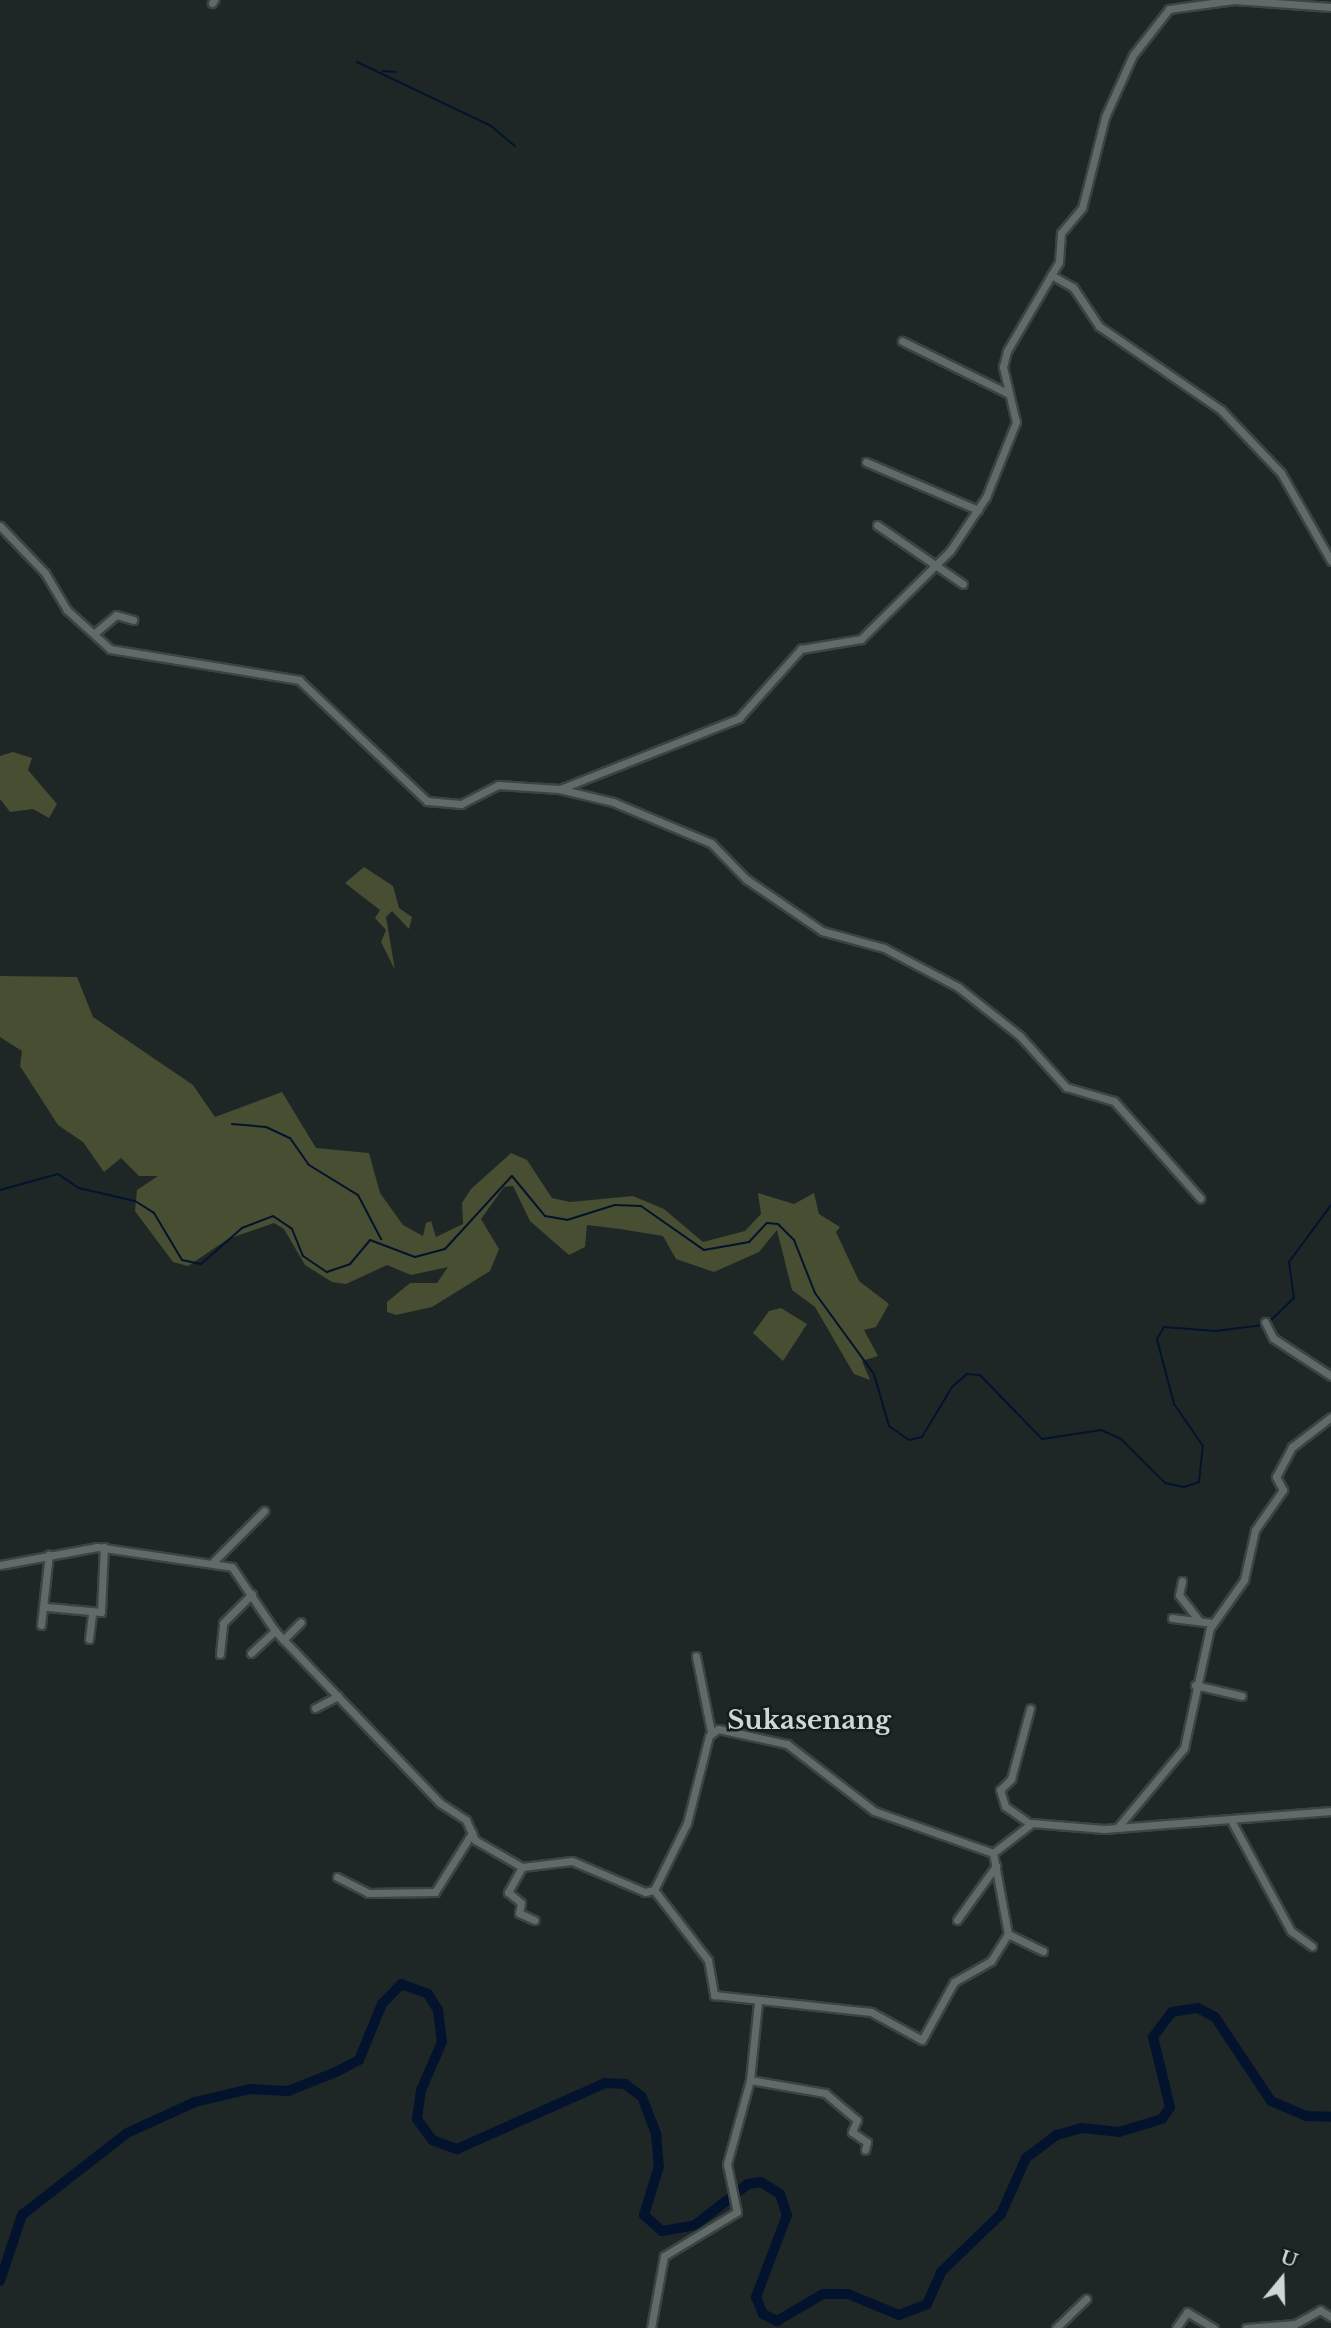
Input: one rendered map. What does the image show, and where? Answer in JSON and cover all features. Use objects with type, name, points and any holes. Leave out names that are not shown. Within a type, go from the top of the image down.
[{"type":"street","points":[[559,789],[739,718],[801,649],[856,643],[937,566],[978,510],[1016,422],[1006,393],[1007,351],[1051,275],[1060,233],[1082,208],[1105,117],[1133,55],[1169,9],[1234,0],[1331,6]]},
{"type":"street","points":[[1051,275],[1073,287],[1099,326],[1221,410],[1280,473],[1331,561]]},
{"type":"street","points":[[902,341],[1006,393]]},
{"type":"street","points":[[866,462],[978,510]]},
{"type":"street","points":[[877,525],[963,584]]},
{"type":"street","points":[[0,526],[24,556],[39,566],[67,610],[96,632],[116,652],[299,680],[355,727],[413,791],[435,804],[461,804],[498,785],[559,789],[613,802],[711,843],[752,884],[822,931],[884,948],[958,987],[1020,1036],[1066,1087],[1114,1101],[1200,1198]]},
{"type":"street","points":[[96,632],[116,615],[134,620]]},
{"type":"street","points":[[1265,1322],[1268,1332],[1331,1376]]},
{"type":"street","points":[[1118,1827],[1143,1794],[1165,1779],[1184,1748],[1213,1623],[1244,1580],[1255,1530],[1283,1490],[1275,1479],[1284,1460],[1331,1417]]},
{"type":"street","points":[[214,1561],[264,1511]]},
{"type":"street","points":[[47,1607],[92,1613],[102,1611],[104,1547]]},
{"type":"street","points":[[0,1565],[49,1554],[104,1547],[214,1561],[238,1571],[275,1631],[479,1843],[522,1867],[572,1861],[654,1890],[708,1960],[713,1994],[758,2003],[871,2012],[926,2039],[954,1982],[991,1961],[1008,1934],[993,1853]]},
{"type":"street","points":[[41,1625],[47,1607],[49,1554]]},
{"type":"street","points":[[1182,1581],[1179,1595],[1199,1621]]},
{"type":"street","points":[[220,1654],[223,1623],[252,1594]]},
{"type":"street","points":[[89,1639],[92,1613]]},
{"type":"street","points":[[1172,1618],[1213,1623]]},
{"type":"street","points":[[283,1640],[301,1622]]},
{"type":"street","points":[[251,1653],[275,1631]]},
{"type":"street","points":[[654,1890],[692,1808],[711,1732],[695,1656]]},
{"type":"street","points":[[1197,1684],[1242,1696]]},
{"type":"street","points":[[315,1708],[338,1696]]},
{"type":"street","points":[[1030,1709],[1011,1779],[1000,1790],[1005,1806],[1028,1824],[1118,1827],[1232,1822],[1331,1811]]},
{"type":"street","points":[[711,1732],[787,1744],[874,1811],[993,1853]]},
{"type":"street","points":[[1232,1822],[1291,1931],[1312,1946]]},
{"type":"street","points":[[993,1853],[1028,1824]]},
{"type":"street","points":[[337,1877],[364,1892],[435,1892],[472,1833]]},
{"type":"street","points":[[957,1920],[996,1866]]},
{"type":"street","points":[[522,1867],[508,1892],[521,1903],[519,1913],[534,1920]]},
{"type":"street","points":[[1008,1934],[1043,1951]]},
{"type":"street","points":[[651,2328],[661,2260],[737,2208],[727,2164],[750,2080],[758,2003]]},
{"type":"street","points":[[750,2080],[825,2093],[857,2120],[853,2133],[867,2142],[865,2150]]},
{"type":"street","points":[[1056,2328],[1086,2299]]},
{"type":"street","points":[[1176,2328],[1185,2312],[1214,2328]]},
{"type":"street","points":[[1246,2328],[1297,2326],[1310,2312],[1331,2317]]},
{"type":"green space","points":[[13,752],[32,758],[28,770],[57,804],[49,818],[33,809],[10,812],[0,799],[0,756]]},
{"type":"green space","points":[[364,867],[393,886],[399,908],[412,917],[409,929],[392,911],[386,917],[395,970],[381,942],[386,930],[375,918],[380,910],[345,883]]},
{"type":"green space","points":[[0,976],[77,977],[93,1017],[193,1085],[215,1117],[282,1092],[316,1148],[369,1153],[380,1193],[403,1225],[423,1236],[426,1223],[431,1221],[436,1237],[463,1224],[462,1203],[471,1189],[511,1153],[527,1160],[552,1198],[570,1202],[633,1196],[664,1209],[703,1242],[745,1231],[761,1214],[758,1193],[794,1204],[814,1193],[819,1214],[840,1227],[836,1232],[859,1281],[889,1304],[876,1327],[864,1330],[878,1356],[862,1361],[870,1380],[854,1374],[815,1307],[792,1290],[777,1230],[759,1252],[714,1272],[676,1259],[663,1236],[587,1225],[585,1247],[569,1255],[530,1221],[513,1186],[504,1187],[481,1219],[499,1249],[490,1271],[432,1307],[396,1315],[387,1312],[387,1302],[410,1283],[437,1283],[448,1267],[411,1275],[387,1265],[346,1284],[332,1282],[305,1265],[284,1229],[274,1223],[228,1239],[188,1266],[173,1262],[135,1211],[137,1190],[158,1176],[139,1176],[121,1158],[104,1172],[83,1142],[58,1125],[20,1066],[22,1051],[0,1037]]},
{"type":"green space","points":[[781,1308],[807,1324],[783,1361],[753,1333],[769,1311]]},
{"type":"waterway","points":[[357,62],[491,126],[515,146]]},
{"type":"waterway","points":[[383,71],[396,72]]},
{"type":"waterway","points":[[232,1124],[266,1127],[290,1138],[309,1165],[358,1195],[381,1239]]},
{"type":"waterway","points":[[0,1190],[58,1174],[79,1188],[135,1201],[154,1213],[182,1260],[201,1264],[242,1228],[273,1216],[292,1229],[303,1256],[327,1272],[350,1264],[370,1240],[415,1257],[445,1249],[512,1176],[545,1216],[567,1220],[615,1205],[641,1206],[704,1250],[749,1242],[767,1223],[778,1224],[794,1240],[815,1293],[874,1374],[889,1426],[909,1440],[922,1437],[952,1387],[967,1374],[980,1375],[1042,1439],[1101,1430],[1121,1439],[1165,1483],[1184,1487],[1199,1482],[1203,1446],[1174,1404],[1157,1339],[1164,1327],[1216,1331],[1263,1325]]},
{"type":"waterway","points":[[1268,1323],[1294,1298],[1289,1262],[1331,1205]]},
{"type":"waterway","points":[[0,2281],[22,2215],[127,2133],[195,2102],[250,2089],[288,2091],[359,2060],[382,2004],[401,1984],[428,1994],[438,2010],[442,2042],[421,2090],[417,2119],[432,2140],[457,2149],[605,2083],[625,2084],[642,2097],[656,2134],[659,2166],[644,2215],[662,2231],[695,2225],[748,2184],[761,2182],[780,2194],[787,2215],[756,2297],[763,2314],[777,2321],[823,2294],[848,2294],[899,2315],[927,2304],[941,2272],[1001,2214],[1026,2158],[1057,2135],[1082,2128],[1119,2132],[1162,2119],[1170,2107],[1153,2037],[1172,2012],[1198,2008],[1215,2017],[1271,2101],[1306,2116],[1331,2117]]},
{"type":"district","name":"Sukasenang","points":[[809,1721]]}]
